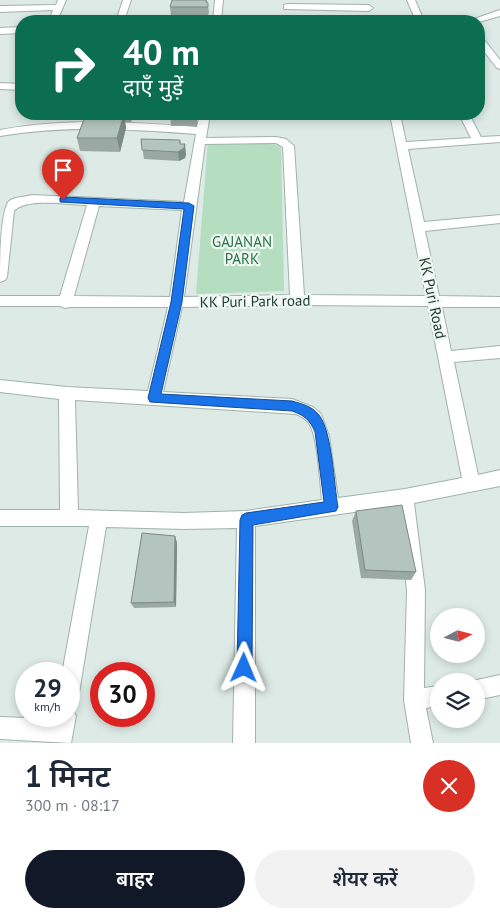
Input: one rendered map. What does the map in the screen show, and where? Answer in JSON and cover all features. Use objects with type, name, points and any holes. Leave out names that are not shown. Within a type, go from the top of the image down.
[{"type":"street","points":[[122,15],[127,0]]},
{"type":"street","points":[[218,15],[219,0]]},
{"type":"street","points":[[410,0],[417,15]]},
{"type":"street","points":[[0,9],[61,4]]},
{"type":"street","points":[[287,7],[369,8]]},
{"type":"street","points":[[485,17],[500,13]]},
{"type":"street","points":[[0,31],[15,30]]},
{"type":"street","points":[[485,47],[500,66]]},
{"type":"street","points":[[488,51],[500,50]]},
{"type":"street","points":[[0,86],[15,86]]},
{"type":"street","points":[[136,126],[137,120]]},
{"type":"street","name":"KK Puri Park road","points":[[204,120],[189,206],[176,302],[296,300],[500,302]]},
{"type":"street","name":"KK Puri Road","points":[[396,120],[471,483]]},
{"type":"street","points":[[467,120],[478,141]]},
{"type":"street","points":[[0,134],[26,129],[94,124],[136,126],[201,136],[282,141],[288,146],[296,300]]},
{"type":"street","points":[[402,146],[500,139]]},
{"type":"street","points":[[0,277],[4,207],[14,203],[32,199],[189,206]]},
{"type":"street","points":[[65,303],[94,202]]},
{"type":"street","points":[[419,227],[500,219]]},
{"type":"street","points":[[0,301],[65,303],[176,302],[154,398]]},
{"type":"street","points":[[446,358],[500,352]]},
{"type":"street","points":[[0,386],[67,393],[292,406],[306,410],[315,419],[321,432],[331,507]]},
{"type":"street","points":[[67,393],[69,518]]},
{"type":"street","points":[[0,518],[99,518],[184,521],[246,520],[405,498],[500,478]]},
{"type":"street","points":[[405,498],[416,590],[414,700],[422,743]]},
{"type":"street","points":[[74,662],[99,518]]},
{"type":"street","points":[[244,743],[246,520]]},
{"type":"street","points":[[485,688],[500,685]]},
{"type":"street","points":[[414,700],[430,697]]},
{"type":"street","points":[[0,728],[63,730]]},
{"type":"green space","name":"GAJANAN PARK","points":[[208,141],[281,145],[284,291],[196,294]]},
{"type":"building","points":[[172,0],[206,0],[208,7],[170,7]]},
{"type":"building","points":[[84,120],[122,120],[117,138],[77,138]]},
{"type":"building","points":[[141,139],[180,140],[180,144],[185,144],[184,148],[178,152],[142,150]]},
{"type":"building","points":[[402,505],[416,572],[365,570],[356,511]]},
{"type":"building","points":[[142,533],[175,536],[174,602],[131,603]]},
{"type":"route","points":[[63,200],[189,206],[176,302],[154,398],[292,406],[306,410],[315,419],[321,432],[331,507],[246,520],[244,668]]}]
